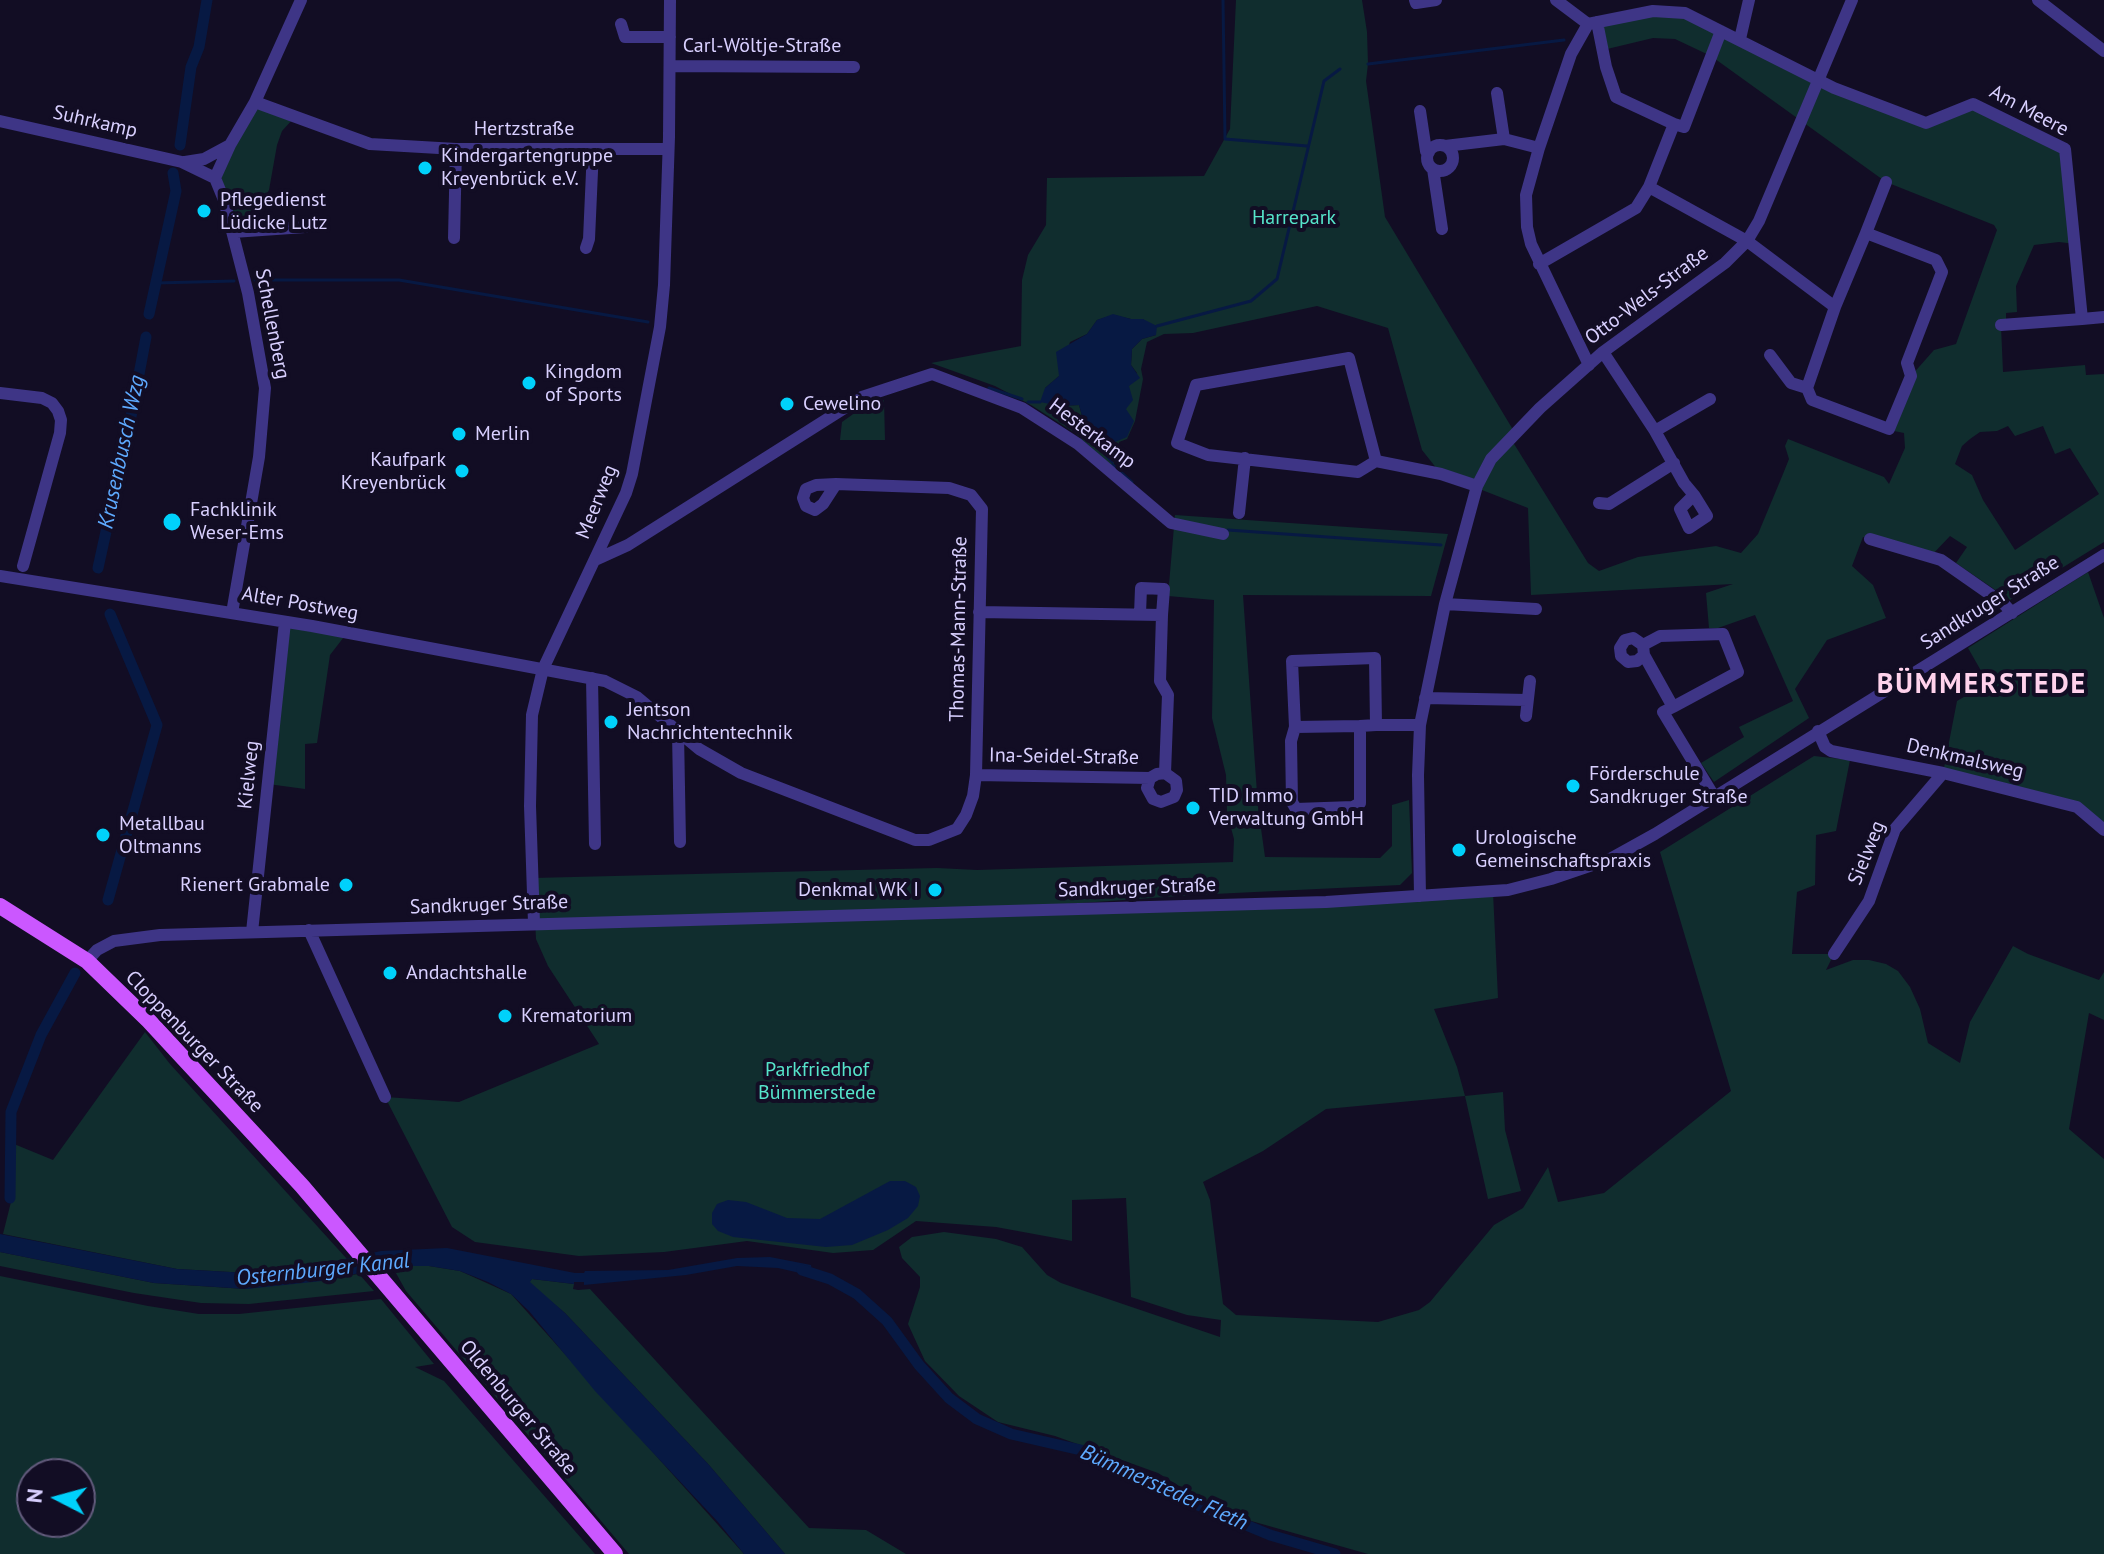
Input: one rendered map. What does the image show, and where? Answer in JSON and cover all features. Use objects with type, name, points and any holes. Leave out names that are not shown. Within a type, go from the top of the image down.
[{"type":"main road","name":"Cloppenburger Straße","points":[[0,906],[87,961],[149,1021],[339,1229],[389,1289]]},
{"type":"main road","name":"Oldenburger Straße","points":[[389,1289],[615,1554]]},
{"type":"street","points":[[215,178],[255,102],[301,0]]},
{"type":"street","name":"Meerweg","points":[[534,923],[532,715],[543,669],[618,513],[632,474],[660,327],[664,285],[670,0]]},
{"type":"street","points":[[1415,0],[1416,3],[1436,0]]},
{"type":"street","points":[[1556,0],[1592,23],[1616,97],[1684,127],[1721,31]]},
{"type":"street","points":[[1740,39],[1749,0]]},
{"type":"street","name":"Otto-Wels-Straße","points":[[1420,896],[1420,725],[1445,604],[1477,486],[1491,459],[1510,438],[1603,352],[1725,263],[1747,241],[1759,221],[1852,0]]},
{"type":"street","points":[[2038,0],[2104,51]]},
{"type":"street","points":[[1589,365],[1539,264],[1531,244],[1525,211],[1528,184],[1571,54],[1592,23],[1654,6],[1685,13],[1818,81]]},
{"type":"street","points":[[621,24],[625,37],[670,37]]},
{"type":"street","name":"Carl-Wöltje-Straße","points":[[670,66],[854,67]]},
{"type":"street","name":"Am Meere","points":[[1818,81],[1926,123],[1973,104],[2065,149],[2082,319]]},
{"type":"street","points":[[1497,93],[1504,139]]},
{"type":"street","name":"Hertzstraße","points":[[255,102],[370,144],[456,149],[668,149]]},
{"type":"street","points":[[1420,111],[1426,151],[1429,152]]},
{"type":"street","name":"Suhrkamp","points":[[0,121],[182,162],[215,178]]},
{"type":"street","points":[[1539,264],[1636,208],[1649,187],[1674,124]]},
{"type":"street","points":[[1442,229],[1433,169],[1427,160],[1434,147],[1504,139],[1539,148]]},
{"type":"street","name":"Suhrkamp","points":[[182,162],[204,159],[230,145]]},
{"type":"street","points":[[1433,169],[1441,171],[1451,164],[1451,152],[1445,146]]},
{"type":"street","name":"Hertzstraße","points":[[454,238],[456,149]]},
{"type":"street","name":"Hertzstraße","points":[[586,248],[593,149]]},
{"type":"street","name":"Schellenberg","points":[[215,178],[233,232],[250,301],[265,388],[260,448],[232,613]]},
{"type":"street","points":[[1866,233],[1936,260],[1942,272],[1907,363],[1911,376],[1889,429],[1812,400],[1807,388],[1835,307],[1886,182]]},
{"type":"street","points":[[1649,187],[1747,241],[1835,307]]},
{"type":"street","points":[[233,232],[305,227]]},
{"type":"street","points":[[2001,325],[2104,317]]},
{"type":"street","points":[[1603,352],[1694,495]]},
{"type":"street","points":[[1770,355],[1791,383],[1807,388]]},
{"type":"street","points":[[1376,461],[1349,358],[1196,385],[1177,443],[1208,455],[1358,472],[1376,461],[1441,474],[1477,486]]},
{"type":"street","name":"Hesterkamp","points":[[595,560],[628,545],[862,397],[932,374],[1022,408],[1078,444],[1171,523],[1223,534]]},
{"type":"street","points":[[0,393],[42,398],[52,403],[61,420],[23,566]]},
{"type":"street","points":[[1655,431],[1710,399]]},
{"type":"street","points":[[1239,513],[1245,458]]},
{"type":"street","points":[[1599,503],[1609,504],[1674,463]]},
{"type":"street","name":"Thomas-Mann-Straße","points":[[836,484],[949,488],[971,495],[982,509],[976,775],[970,806],[957,829],[929,840],[915,840],[891,829]]},
{"type":"street","points":[[1870,539],[1941,560],[2004,604],[2012,613]]},
{"type":"street","name":"Sandkruger Straße","points":[[87,961],[102,946],[122,938],[534,923],[1282,904],[1499,891],[1551,879],[1610,859],[1715,798],[2104,555]]},
{"type":"street","name":"Alter Postweg","points":[[0,576],[285,622],[605,681],[637,697],[678,733],[741,773],[891,829]]},
{"type":"street","points":[[979,612],[1162,615],[1164,589],[1141,588],[1140,614]]},
{"type":"street","points":[[1445,604],[1536,609]]},
{"type":"street","name":"Ina-Seidel-Straße","points":[[1162,615],[1160,681],[1168,695],[1165,773]]},
{"type":"street","name":"Kielweg","points":[[252,932],[285,622]]},
{"type":"street","points":[[1673,707],[1644,650],[1660,636],[1723,634],[1738,672],[1673,707],[1663,712],[1715,798]]},
{"type":"street","points":[[1360,726],[1360,803],[1353,807],[1296,809],[1292,802],[1291,772],[1291,741],[1295,727],[1292,661],[1375,658],[1376,725]]},
{"type":"street","points":[[592,678],[595,844]]},
{"type":"street","points":[[1526,716],[1530,681]]},
{"type":"street","points":[[1425,698],[1527,700]]},
{"type":"street","points":[[1295,727],[1420,725]]},
{"type":"street","name":"Denkmalsweg","points":[[1818,731],[1825,747],[1831,751],[1943,773],[2077,807],[2104,830]]},
{"type":"street","points":[[678,733],[680,842]]},
{"type":"street","name":"Ina-Seidel-Straße","points":[[976,775],[1150,778],[1165,773],[1176,781],[1177,790],[1168,801],[1161,802],[1150,795],[1147,788],[1150,778]]},
{"type":"street","name":"Sielweg","points":[[1834,954],[1869,901],[1895,829],[1943,773]]},
{"type":"street","points":[[309,930],[385,1097]]},
{"type":"green space","name":"Harrepark","points":[[1236,0],[1362,0],[1367,32],[1366,81],[1385,217],[1515,433],[1511,439],[1588,563],[1599,571],[1638,557],[1716,546],[1741,553],[1758,534],[1783,474],[1789,459],[1785,446],[1788,439],[1884,477],[1889,484],[1905,448],[1904,433],[1894,431],[1911,376],[1934,350],[1956,344],[1997,230],[1994,225],[1886,182],[1711,56],[1675,39],[1653,38],[1603,50],[1597,22],[1685,13],[1781,62],[1926,123],[1973,104],[2065,149],[2076,244],[2059,242],[2034,245],[2016,286],[2017,312],[2006,313],[2006,325],[2001,326],[2003,372],[2085,365],[2086,375],[2104,374],[2104,542],[2010,600],[1956,563],[1967,547],[1950,536],[1931,556],[1863,537],[1852,566],[1873,585],[1886,618],[1827,640],[1795,689],[1809,718],[1714,782],[1701,763],[1744,737],[1739,727],[1793,701],[1755,615],[1718,628],[1709,628],[1706,593],[1733,584],[1531,595],[1528,508],[1441,474],[1422,450],[1388,328],[1317,306],[1193,333],[1164,334],[1147,342],[1135,421],[1127,439],[1119,442],[1113,468],[1075,433],[1031,405],[995,386],[931,363],[1021,346],[1022,280],[1028,255],[1046,225],[1047,178],[1204,176],[1230,129]],"holes":[[[1114,315],[1143,319],[1156,335],[1142,339],[1132,349],[1131,365],[1137,373],[1129,386],[1126,409],[1115,441],[1113,464],[1083,420],[1079,405],[1059,406],[1045,388],[1059,376],[1070,342],[1087,334],[1097,320]],[[2008,426],[2015,436],[2043,426],[2055,454],[2070,448],[2099,494],[2015,550],[1983,500],[1972,475],[1955,464],[1962,446],[1970,439],[1980,432],[1997,431]]]},
{"type":"green space","points":[[257,105],[293,119],[282,131],[277,145],[269,190],[259,207],[240,229],[236,229],[221,177],[229,155]]},
{"type":"green space","points":[[884,400],[885,440],[840,440],[842,422],[863,407]]},
{"type":"green space","name":"Parkfriedhof Bümmerstede","points":[[1175,515],[1448,534],[1431,596],[1243,595],[1258,807],[1265,857],[1380,858],[1392,846],[1392,805],[1409,800],[1412,873],[1400,885],[1193,895],[984,910],[1493,892],[1498,998],[1434,1009],[1465,1096],[1326,1109],[1263,1151],[1203,1182],[1210,1200],[1223,1304],[1236,1315],[1378,1322],[1419,1310],[1430,1302],[1494,1225],[1523,1208],[1548,1167],[1558,1202],[1604,1193],[1731,1091],[1660,852],[1814,756],[1850,760],[1836,831],[1816,835],[1815,885],[1797,892],[1792,954],[1834,954],[1826,970],[1853,960],[1869,960],[1898,971],[1920,1009],[1928,1043],[1960,1063],[1970,1022],[2013,946],[2099,980],[2104,972],[2104,1020],[2089,1013],[2069,1129],[2104,1159],[2104,1554],[1368,1554],[1223,1513],[1158,1473],[1055,1436],[998,1422],[959,1396],[925,1361],[908,1324],[920,1287],[920,1277],[902,1258],[899,1247],[912,1237],[944,1232],[996,1239],[1022,1247],[1047,1275],[1061,1283],[1220,1337],[1221,1320],[1187,1315],[1131,1297],[1126,1198],[1072,1200],[1072,1241],[996,1227],[916,1221],[873,1250],[833,1253],[747,1241],[664,1252],[579,1256],[475,1242],[452,1227],[385,1097],[459,1102],[599,1044],[548,966],[536,939],[533,878],[1233,862],[1234,839],[1227,813],[1226,775],[1212,718],[1214,600],[1168,596]]},
{"type":"green space","points":[[2088,572],[2104,618],[2104,830],[2077,807],[1943,773],[1957,701],[1988,683],[1968,648]]},
{"type":"green space","points":[[285,622],[347,633],[330,655],[317,743],[305,744],[305,789],[268,784]]},
{"type":"green space","points":[[145,1032],[170,1064],[347,1259],[299,1269],[248,1273],[177,1269],[3,1234],[13,1194],[14,1144],[53,1160]]},
{"type":"green space","points":[[1503,1092],[1505,1130],[1521,1191],[1488,1199],[1465,1096]]},
{"type":"green space","points":[[0,1252],[154,1283],[246,1289],[359,1274],[374,1291],[249,1304],[201,1303],[0,1266]]},
{"type":"green space","points":[[392,1266],[429,1266],[460,1271],[511,1294],[744,1554],[629,1554],[406,1291]]},
{"type":"green space","points":[[0,1276],[199,1314],[239,1314],[381,1299],[434,1364],[415,1367],[444,1381],[595,1554],[0,1554]]},
{"type":"green space","points":[[532,1279],[574,1284],[573,1289],[578,1290],[590,1289],[809,1528],[866,1530],[906,1554],[785,1554],[709,1465],[565,1313],[531,1285],[529,1282]]},
{"type":"water","points":[[1113,314],[1143,319],[1157,326],[1156,335],[1142,339],[1132,349],[1131,365],[1140,378],[1129,386],[1133,400],[1126,409],[1134,421],[1127,437],[1115,442],[1113,465],[1083,419],[1079,405],[1059,406],[1040,402],[1045,388],[1059,376],[1056,352],[1087,334],[1097,320]]},
{"type":"water","points":[[890,1181],[905,1181],[916,1187],[920,1196],[918,1206],[908,1218],[888,1230],[852,1245],[826,1247],[733,1237],[718,1231],[712,1224],[712,1213],[717,1204],[728,1200],[746,1202],[787,1218],[820,1219]]},
{"type":"water","name":"Osternburger Kanal","points":[[0,1234],[177,1269],[248,1273],[299,1269],[381,1251],[447,1248],[575,1273],[668,1270],[737,1258],[770,1257],[811,1265],[813,1276],[778,1268],[737,1266],[686,1275],[584,1285],[584,1282],[574,1284],[532,1279],[530,1282],[565,1313],[709,1465],[785,1554],[744,1554],[595,1391],[529,1311],[511,1294],[488,1282],[460,1271],[429,1266],[392,1266],[322,1281],[247,1289],[154,1283],[0,1252]]},
{"type":"waterway","name":"Krusenbusch Wzg","points":[[180,145],[191,67],[199,47],[207,0]]},
{"type":"waterway","points":[[1223,0],[1225,139],[1307,146]]},
{"type":"waterway","points":[[1368,64],[1564,40]]},
{"type":"waterway","points":[[1157,326],[1251,301],[1277,279],[1324,81],[1340,69]]},
{"type":"waterway","name":"Krusenbusch Wzg","points":[[149,314],[176,191],[173,173]]},
{"type":"waterway","points":[[255,280],[399,280],[648,322]]},
{"type":"waterway","points":[[156,283],[234,281]]},
{"type":"waterway","name":"Krusenbusch Wzg","points":[[98,568],[146,337]]},
{"type":"waterway","points":[[989,388],[1022,399]]},
{"type":"waterway","points":[[1028,402],[1040,402]]},
{"type":"waterway","points":[[1113,465],[1132,482]]},
{"type":"waterway","points":[[1228,530],[1441,545]]},
{"type":"waterway","name":"Krusenbusch Wzg","points":[[108,900],[157,725],[110,614]]},
{"type":"waterway","name":"Krusenbusch Wzg","points":[[10,1198],[11,1112],[41,1035],[75,973]]},
{"type":"waterway","name":"Bümmersteder Fleth","points":[[802,1270],[830,1279],[857,1294],[887,1321],[919,1365],[949,1398],[977,1419],[1011,1434],[1085,1451],[1145,1483],[1270,1535],[1335,1554]]},
{"type":"place","name":"Kindergartengruppe Kreyenbrück e.V.","points":[[425,168]]},
{"type":"place","name":"Pflegedienst Lüdicke Lutz","points":[[204,211]]},
{"type":"place","name":"Kingdom of Sports","points":[[529,383]]},
{"type":"place","name":"Cewelino","points":[[787,404]]},
{"type":"place","name":"Merlin","points":[[459,434]]},
{"type":"place","name":"Kaufpark Kreyenbrück","points":[[462,471]]},
{"type":"place","name":"Fachklinik Weser-Ems","points":[[172,522]]},
{"type":"place","name":"Jentson Nachrichtentechnik","points":[[611,722]]},
{"type":"place","name":"Förderschule Sandkruger Straße","points":[[1573,786]]},
{"type":"place","name":"TID Immo Verwaltung GmbH","points":[[1193,808]]},
{"type":"place","name":"Metallbau Oltmanns","points":[[103,835]]},
{"type":"place","name":"Urologische Gemeinschaftspraxis","points":[[1459,850]]},
{"type":"place","name":"Rienert Grabmale","points":[[346,885]]},
{"type":"place","name":"Denkmal WK I","points":[[935,890]]},
{"type":"place","name":"Andachtshalle","points":[[390,973]]},
{"type":"place","name":"Krematorium","points":[[505,1016]]},
{"type":"district","name":"BÜMMERSTEDE","points":[[1982,685]]}]
